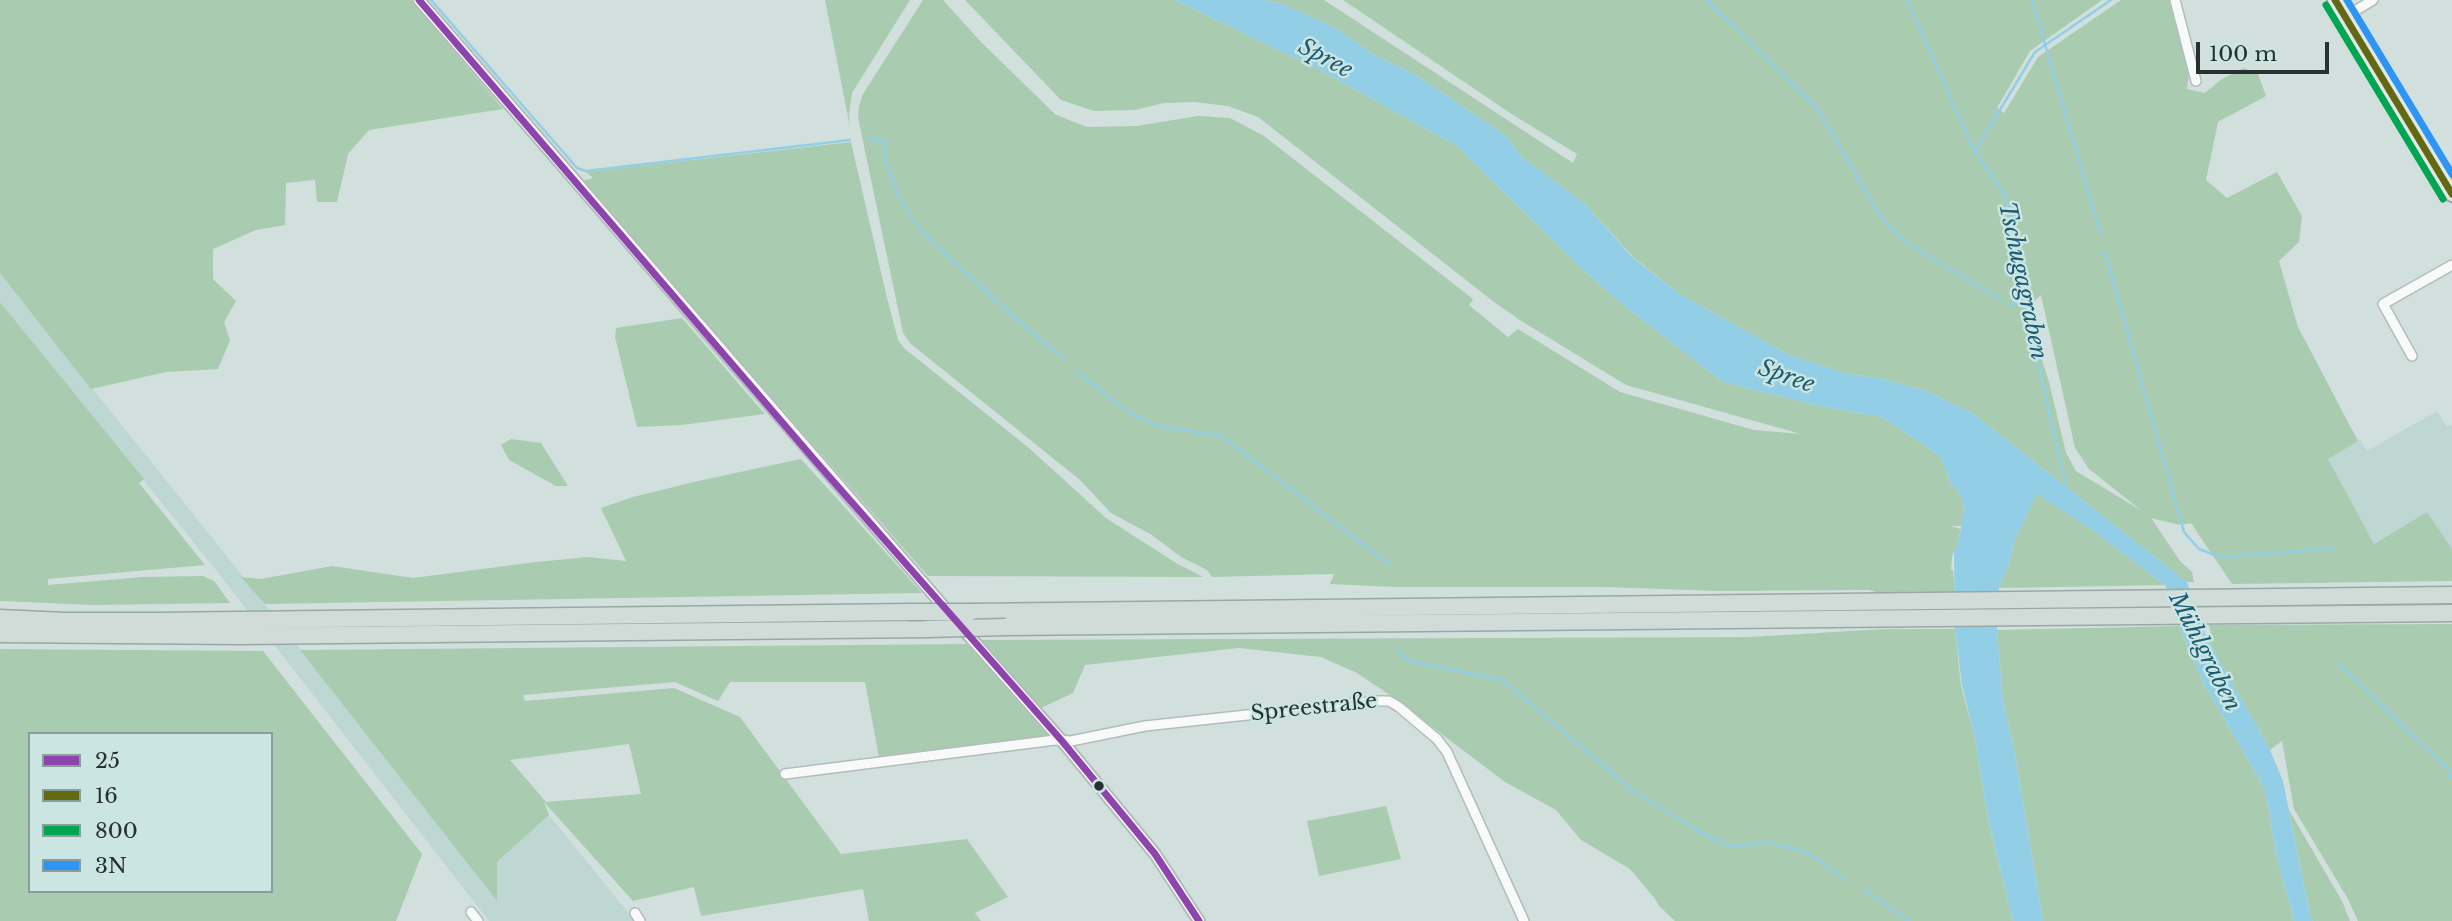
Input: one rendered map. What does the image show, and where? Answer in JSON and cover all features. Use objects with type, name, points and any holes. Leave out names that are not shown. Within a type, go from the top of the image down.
[{"type":"highway","points":[[0,634],[238,636],[928,629],[1933,610],[2255,597],[2452,595]]},
{"type":"highway","points":[[0,618],[65,621],[220,620],[909,612],[2452,612]]},
{"type":"main road","points":[[2335,0],[2452,194]]},
{"type":"street","points":[[419,0],[812,457],[1062,741],[1156,854],[1199,921]]},
{"type":"street","points":[[2175,0],[2196,81]]},
{"type":"street","points":[[2345,17],[2374,0]]},
{"type":"street","points":[[2412,356],[2383,304],[2452,265]]},
{"type":"street","name":"Spreestraße","points":[[785,774],[1062,741],[1145,726],[1389,701],[1399,706],[1437,739],[1447,752],[1524,921]]},
{"type":"street","points":[[471,912],[478,921]]},
{"type":"shaded area","points":[[0,273],[265,604],[496,900],[497,862],[549,815],[635,921],[489,921],[216,570],[0,302]]},
{"type":"shaded area","points":[[2437,411],[2447,427],[2452,424],[2452,549],[2427,512],[2374,544],[2327,459],[2360,439],[2367,451]]},
{"type":"green space","points":[[0,0],[411,0],[503,109],[369,130],[348,154],[337,202],[317,202],[315,180],[286,183],[285,225],[256,230],[213,249],[213,279],[236,301],[224,322],[230,340],[218,369],[166,372],[91,389],[0,273]]},
{"type":"green space","points":[[825,0],[910,0],[852,93],[850,127]]},
{"type":"green space","points":[[923,0],[943,0],[981,42],[1056,115],[1087,127],[1137,126],[1198,116],[1230,118],[1264,136],[1473,299],[1469,305],[1508,337],[1518,329],[1620,392],[1754,430],[1801,434],[1626,385],[1494,302],[1258,117],[1228,106],[1195,102],[1164,103],[1135,110],[1094,111],[1061,100],[965,0],[1175,0],[1318,69],[1457,146],[1582,269],[1627,308],[1723,382],[1820,406],[1882,417],[1940,456],[1951,484],[1959,492],[1964,505],[1962,526],[1950,526],[1961,529],[1952,557],[1955,593],[1884,594],[1869,590],[1717,591],[1605,587],[1395,587],[1330,584],[1334,574],[1212,577],[1207,570],[1181,557],[1152,535],[1111,513],[1080,480],[911,344],[903,333],[858,117],[863,94]]},
{"type":"green space","points":[[1264,0],[1324,0],[1573,163],[1577,154],[1513,115],[1343,0],[2102,0],[2030,51],[1997,108],[2004,113],[2038,57],[2121,0],[2169,0],[2189,72],[2187,89],[2205,93],[2222,79],[2244,68],[2258,74],[2266,96],[2218,122],[2206,180],[2227,198],[2277,172],[2302,216],[2299,242],[2279,261],[2298,327],[2358,441],[2328,459],[2374,544],[2427,512],[2452,549],[2452,581],[2232,584],[2191,523],[2180,525],[2151,518],[2180,561],[2192,572],[2194,582],[2187,582],[1971,412],[1926,391],[1879,378],[1847,374],[1789,355],[1678,293],[1633,257],[1585,204],[1522,157],[1505,135],[1416,75],[1373,54],[1334,27],[1282,4]],"holes":[[[2041,295],[2075,448],[2089,469],[2142,511],[2076,471],[2066,453],[2049,382],[2026,309]]]},
{"type":"green space","points":[[851,142],[887,298],[898,340],[905,349],[1029,448],[1106,518],[1203,577],[928,576],[582,181],[593,178],[586,172]]},
{"type":"green space","points":[[0,302],[144,479],[139,483],[205,565],[48,579],[48,585],[143,577],[203,576],[214,581],[230,603],[94,605],[0,601]]},
{"type":"green space","points":[[682,318],[765,414],[682,425],[637,427],[615,337],[616,328]]},
{"type":"green space","points":[[511,439],[541,443],[568,486],[556,486],[509,460],[501,445]]},
{"type":"green space","points":[[801,459],[922,593],[265,604],[241,577],[261,579],[332,566],[413,578],[588,557],[626,561],[601,508],[698,481]]},
{"type":"green space","points":[[2037,493],[2091,529],[2165,585],[1999,588],[2015,539]]},
{"type":"green space","points":[[2452,624],[2452,921],[2358,921],[2348,899],[2294,809],[2282,741],[2270,750],[2206,636],[2211,634],[2209,625]]},
{"type":"green space","points":[[2179,626],[2204,684],[2265,789],[2277,857],[2294,921],[2043,921],[2014,750],[2003,702],[1997,630]]},
{"type":"green space","points":[[1885,629],[1955,629],[1961,686],[1974,734],[1988,819],[2013,921],[1675,921],[1659,906],[1630,869],[1581,840],[1556,810],[1505,782],[1357,673],[1321,657],[1239,648],[1085,665],[1073,693],[1041,708],[978,640],[1750,637]]},
{"type":"green space","points":[[967,644],[1051,739],[879,757],[865,682],[730,682],[718,701],[675,682],[523,695],[525,701],[674,688],[740,717],[841,854],[967,839],[1008,897],[975,913],[981,921],[869,921],[863,889],[701,916],[694,887],[633,901],[544,802],[549,815],[497,862],[497,901],[300,650]],"holes":[[[629,744],[641,794],[546,802],[510,760]]]},
{"type":"green space","points":[[0,649],[263,651],[422,854],[396,921],[0,921]]},
{"type":"green space","points":[[1386,806],[1401,859],[1319,876],[1307,821]]},
{"type":"green space","points":[[2289,810],[2342,901],[2350,921],[2313,921]]},
{"type":"water","points":[[1175,0],[1264,0],[1282,4],[1334,27],[1373,54],[1416,75],[1505,135],[1522,157],[1585,204],[1632,257],[1678,293],[1789,355],[1847,374],[1879,378],[1926,391],[1971,412],[2187,582],[2206,636],[2270,750],[2283,781],[2313,921],[2294,921],[2277,857],[2265,789],[2204,684],[2165,585],[2091,529],[2037,494],[2015,539],[1999,588],[1997,630],[2003,702],[2014,750],[2043,921],[2013,921],[1988,818],[1974,734],[1962,685],[1955,629],[1954,550],[1961,529],[1964,505],[1959,492],[1951,484],[1940,456],[1882,417],[1820,406],[1723,382],[1627,308],[1582,269],[1457,146],[1318,69]]},
{"type":"waterway","points":[[431,0],[577,168],[586,171],[850,140]]},
{"type":"waterway","points":[[1707,0],[1818,109],[1882,219],[1904,241],[2003,301]]},
{"type":"waterway","points":[[1907,0],[1974,150]]},
{"type":"waterway","points":[[2032,0],[2101,235]]},
{"type":"waterway","name":"Tschugagraben","points":[[2066,487],[2026,309],[2006,197],[1975,151],[2035,52],[2111,0]]},
{"type":"waterway","points":[[868,139],[884,140],[885,158],[896,190],[912,219],[933,243],[1064,359]]},
{"type":"waterway","points":[[2105,252],[2184,532],[2199,549],[2220,557],[2337,548]]},
{"type":"waterway","points":[[2009,304],[2020,303]]},
{"type":"waterway","points":[[1077,372],[1133,415],[1158,426],[1222,436],[1390,565]]},
{"type":"waterway","points":[[1396,647],[1409,661],[1503,680],[1632,790],[1700,832],[1731,847],[1767,842],[1807,852],[1846,880]]},
{"type":"waterway","points":[[2339,664],[2448,769],[2452,779]]},
{"type":"waterway","points":[[1864,889],[1909,921]]},
{"type":"transit line","name":"25","points":[[419,0],[818,464],[1062,741],[1155,854],[1199,921]]},
{"type":"transit line","name":"16","points":[[2335,0],[2452,194]]},
{"type":"transit line","name":"3N","points":[[2347,0],[2452,174]]},
{"type":"transit line","name":"800","points":[[2326,5],[2443,199]]},
{"type":"water label","name":"Spree","points":[[1325,59]]},
{"type":"water label","name":"Spree","points":[[1786,377]]},
{"type":"water label","name":"Mühlgraben","points":[[2204,652]]}]
